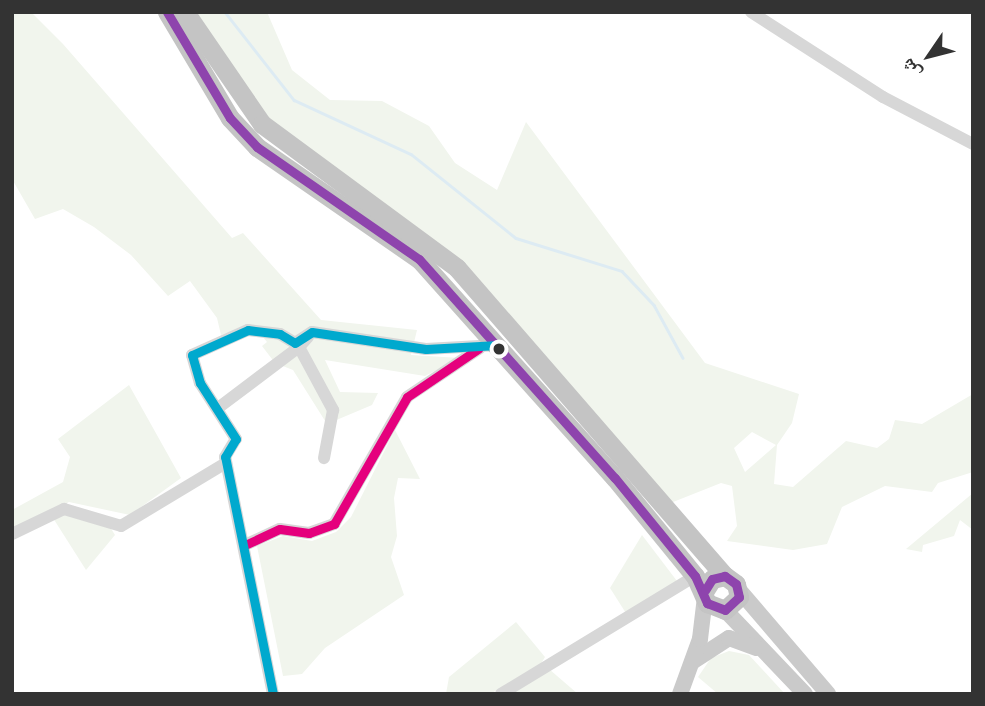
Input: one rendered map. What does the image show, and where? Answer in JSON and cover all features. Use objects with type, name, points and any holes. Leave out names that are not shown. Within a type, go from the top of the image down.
[{"type":"highway","points":[[167,12],[230,118],[257,147],[409,251],[710,597],[736,603],[732,583],[457,268],[262,124],[185,12]]},
{"type":"highway","points":[[710,597],[712,579],[732,583]]},
{"type":"main road","points":[[732,583],[828,694]]},
{"type":"main road","points":[[680,694],[700,639],[710,597]]},
{"type":"main road","points":[[710,597],[805,694]]},
{"type":"main road","points":[[692,662],[729,638],[747,641],[779,665]]},
{"type":"street","points":[[751,12],[883,97],[973,144]]},
{"type":"street","points":[[273,694],[245,545],[226,463],[236,439],[193,369],[192,355],[248,330],[295,343],[312,332],[426,349],[490,346]]},
{"type":"street","points":[[218,408],[299,346],[312,332]]},
{"type":"street","points":[[299,346],[332,410],[324,458]]},
{"type":"street","points":[[245,545],[280,529],[309,533],[334,524],[407,397],[490,346]]},
{"type":"street","points":[[12,534],[64,509],[121,526],[226,463]]},
{"type":"street","points":[[501,694],[710,597]]},
{"type":"shaded area","points":[[12,12],[31,12],[63,44],[232,238],[243,233],[321,320],[417,330],[411,355],[460,358],[425,376],[325,360],[340,392],[378,393],[372,405],[327,424],[293,370],[275,363],[262,346],[267,342],[253,325],[221,335],[217,318],[190,281],[168,296],[131,255],[94,227],[63,209],[35,219],[12,179]]},
{"type":"shaded area","points":[[194,12],[267,12],[292,70],[330,100],[382,101],[429,126],[455,163],[497,190],[526,122],[705,363],[799,394],[792,423],[777,445],[774,484],[793,487],[846,441],[877,448],[889,439],[895,420],[922,424],[973,394],[973,472],[938,483],[932,492],[885,486],[842,507],[827,544],[793,550],[727,541],[737,526],[732,486],[721,483],[663,506],[488,303],[265,122]],"holes":[[[752,432],[776,445],[745,472],[734,448]]]},
{"type":"shaded area","points":[[129,385],[181,478],[130,515],[69,502],[12,531],[12,510],[63,482],[70,457],[58,439]]},
{"type":"shaded area","points":[[395,430],[420,479],[398,478],[394,498],[397,536],[391,557],[404,595],[325,648],[302,674],[283,676],[257,546],[283,536],[312,541],[336,532],[351,517]]},
{"type":"shaded area","points":[[973,493],[973,530],[960,520],[954,536],[923,545],[922,552],[906,549]]},
{"type":"shaded area","points":[[68,512],[110,527],[115,535],[86,570],[53,518]]},
{"type":"shaded area","points":[[642,535],[680,585],[629,618],[610,588]]},
{"type":"shaded area","points":[[516,622],[545,657],[539,667],[490,694],[446,694],[449,677]]},
{"type":"shaded area","points":[[729,651],[749,655],[785,694],[718,694],[698,677],[711,658]]},
{"type":"shaded area","points":[[549,669],[578,694],[510,694]]},
{"type":"waterway","points":[[225,12],[294,100],[411,154],[516,238],[622,271],[654,305],[683,358]]},
{"type":"transit line","points":[[167,12],[230,118],[257,147],[419,259],[615,478],[695,576],[707,603],[725,610],[739,597],[736,584],[725,576],[712,579],[705,590]]},
{"type":"transit line","points":[[273,694],[225,457],[236,439],[200,383],[192,355],[248,330],[280,334],[295,343],[312,332],[426,349],[498,345]]},
{"type":"transit line","points":[[245,545],[280,529],[309,533],[334,524],[407,397],[478,349]]}]
